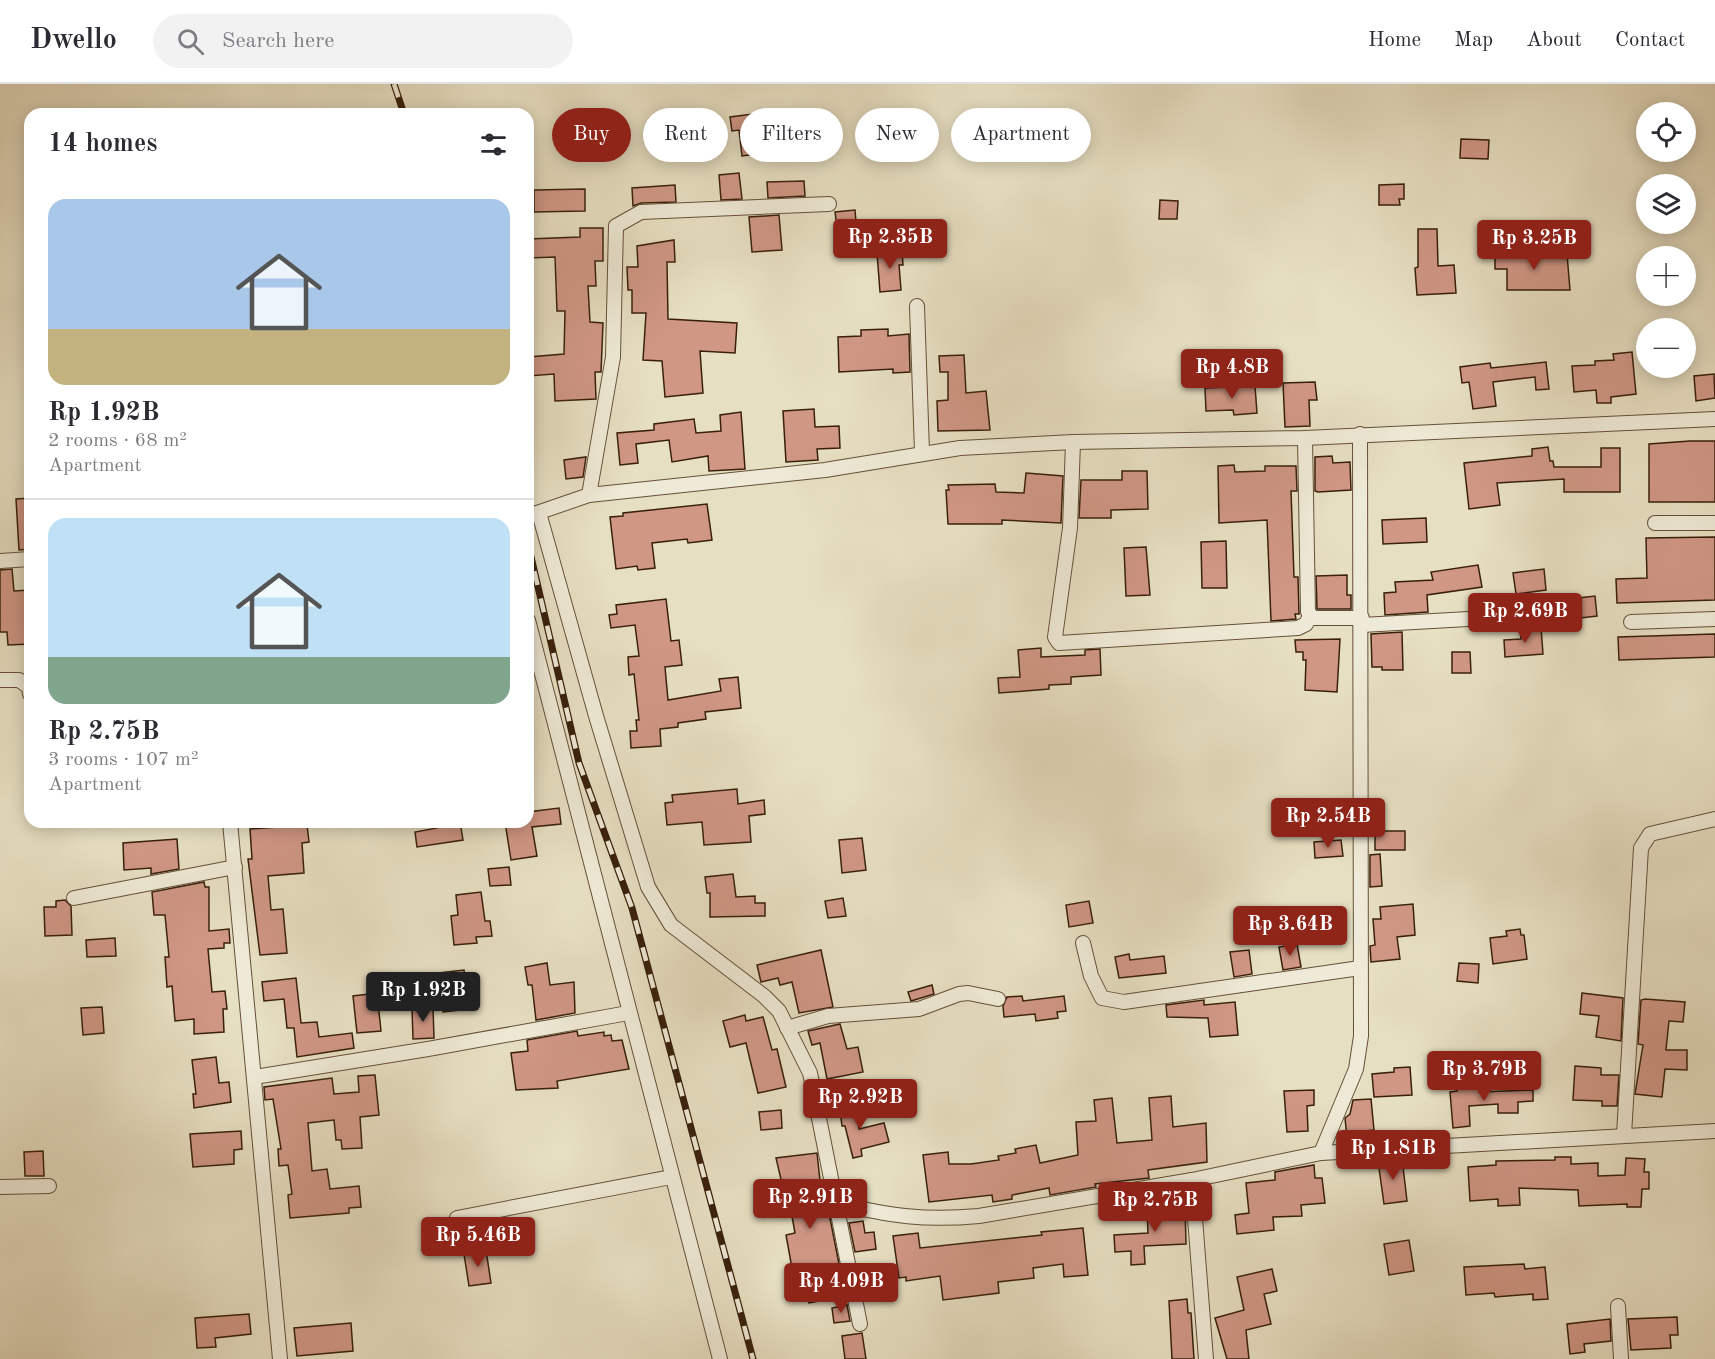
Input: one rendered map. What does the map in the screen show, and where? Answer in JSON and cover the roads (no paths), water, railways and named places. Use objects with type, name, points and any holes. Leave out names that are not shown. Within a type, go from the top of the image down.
[{"type":"street","points":[[589,495],[613,357],[616,226],[641,212],[829,204]]},
{"type":"street","points":[[917,306],[922,452]]},
{"type":"street","points":[[860,1324],[815,1091],[804,1059],[779,1011],[764,996],[671,925],[648,887],[534,514],[589,495],[825,470],[922,452],[1073,442],[1305,438],[1715,419]]},
{"type":"street","points":[[1321,1153],[1356,1069],[1359,1053],[1362,622],[1360,434]]},
{"type":"street","points":[[1073,442],[1070,528],[1056,641],[1095,642],[1298,628],[1306,624],[1310,616],[1308,612],[1305,438]]},
{"type":"street","points":[[1654,523],[1715,523]]},
{"type":"street","points":[[0,561],[24,559]]},
{"type":"street","points":[[1310,616],[1362,622],[1540,615]]},
{"type":"street","points":[[1630,622],[1715,619]]},
{"type":"street","points":[[534,642],[574,789],[628,1013],[720,1359]]},
{"type":"street","points":[[0,680],[19,680],[24,684]]},
{"type":"street","points":[[1624,1136],[1641,848],[1650,834],[1715,819]]},
{"type":"street","points":[[231,828],[280,1359]]},
{"type":"street","points":[[74,898],[235,867]]},
{"type":"street","points":[[1083,943],[1091,976],[1102,998],[1124,1002],[1360,968]]},
{"type":"street","points":[[788,1028],[828,1016],[919,1009],[959,994],[968,993],[998,999]]},
{"type":"street","points":[[254,1077],[628,1013]]},
{"type":"street","points":[[837,1203],[888,1215],[946,1219],[979,1216],[1192,1180],[1321,1153],[1715,1131]]},
{"type":"street","points":[[457,1218],[671,1177]]},
{"type":"street","points":[[1192,1180],[1206,1359]]},
{"type":"street","points":[[0,1187],[49,1186]]},
{"type":"street","points":[[1618,1306],[1621,1359]]},
{"type":"railway","points":[[394,84],[402,108]]},
{"type":"railway","points":[[534,570],[579,763],[632,908],[753,1359]]}]
